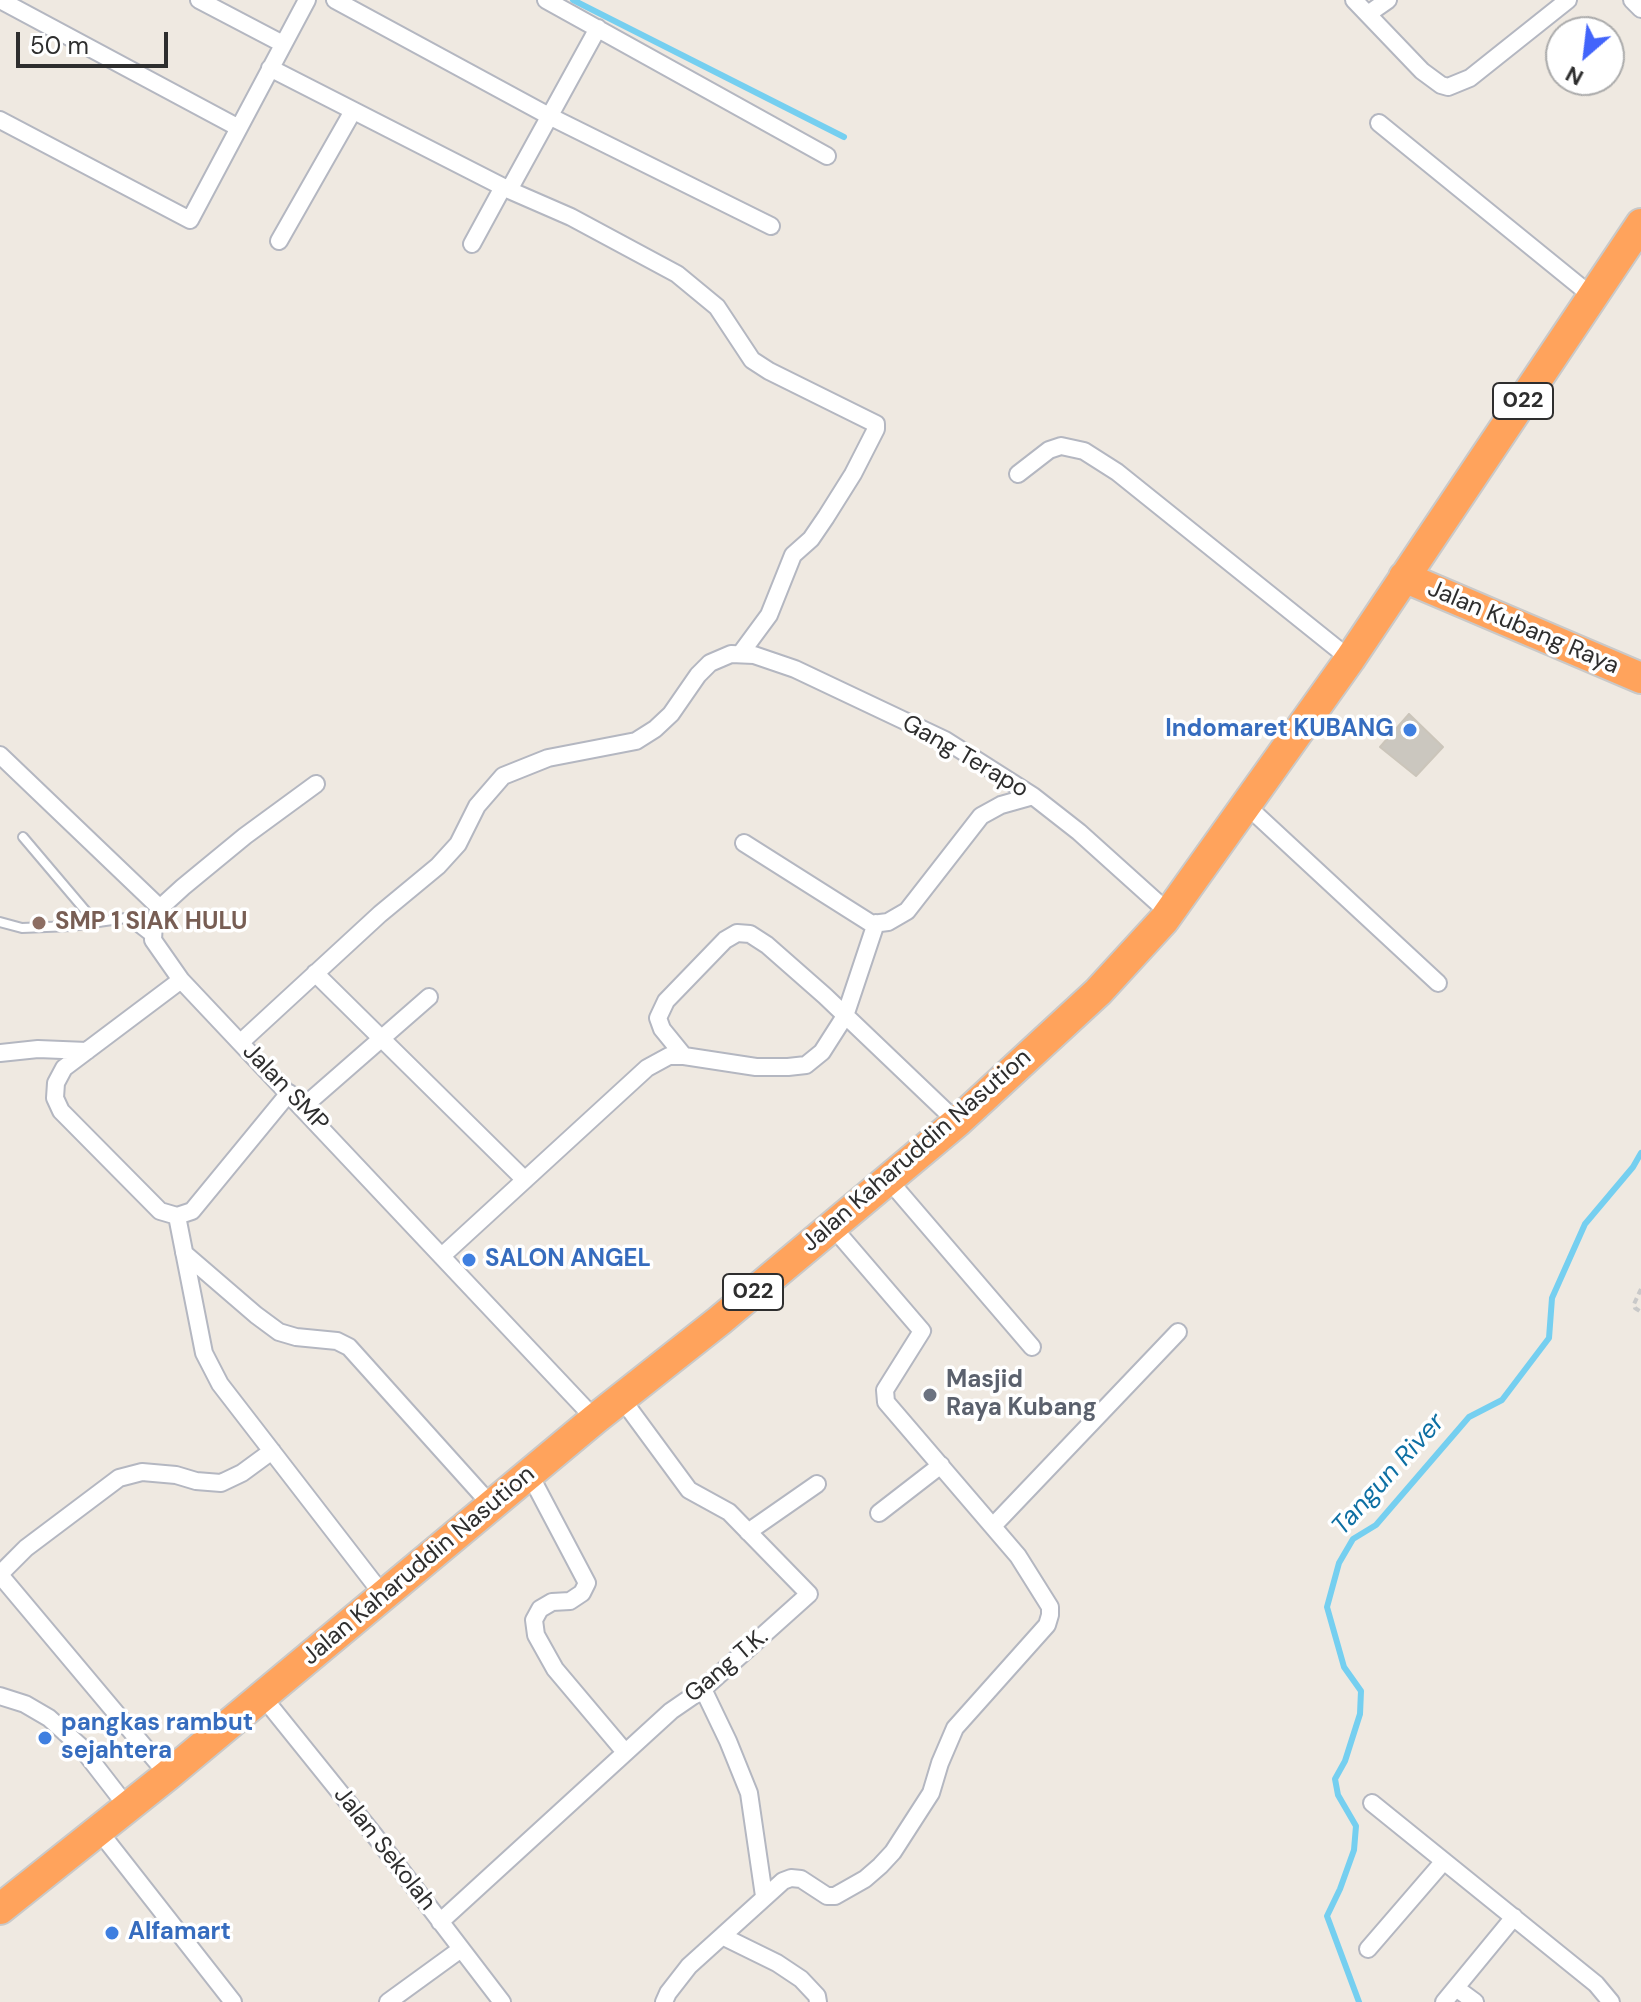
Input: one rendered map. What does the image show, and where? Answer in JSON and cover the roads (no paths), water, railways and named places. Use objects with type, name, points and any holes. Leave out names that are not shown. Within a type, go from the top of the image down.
[{"type":"highway","name":"022","points":[[1404,577],[1641,224]]},
{"type":"highway","name":"Jalan Kaharuddin Nasution","points":[[0,1909],[263,1697],[957,1122],[1098,992],[1169,913],[1350,659],[1404,577]]},
{"type":"highway","name":"Jalan Kubang Raya","points":[[1404,577],[1641,678]]},
{"type":"street","points":[[0,0],[239,128]]},
{"type":"street","points":[[199,0],[283,44]]},
{"type":"street","points":[[0,120],[190,220],[307,0]]},
{"type":"street","points":[[335,0],[549,116],[771,226]]},
{"type":"street","points":[[546,0],[827,156]]},
{"type":"street","points":[[1354,0],[1422,71],[1448,87],[1470,78],[1568,0]]},
{"type":"street","points":[[1368,14],[1388,0]]},
{"type":"street","points":[[1632,0],[1641,9]]},
{"type":"street","points":[[472,244],[598,28]]},
{"type":"street","points":[[241,1042],[438,866],[458,844],[477,806],[503,776],[548,758],[636,741],[671,714],[710,663],[736,654],[769,615],[793,555],[811,539],[826,517],[876,429],[876,424],[752,360],[717,307],[677,274],[571,217],[506,188],[270,68]]},
{"type":"street","points":[[279,241],[353,111]]},
{"type":"street","points":[[1379,123],[1593,297]]},
{"type":"street","points":[[1018,474],[1049,450],[1061,446],[1084,451],[1117,472],[1350,659]]},
{"type":"street","name":"Gang Terapo","points":[[736,654],[795,669],[957,747],[1033,796],[1079,832],[1169,913]]},
{"type":"street","points":[[0,755],[160,908]]},
{"type":"street","points":[[153,940],[154,923],[160,908],[245,836],[316,784]]},
{"type":"street","points":[[744,843],[872,924],[888,922],[907,911],[981,816],[1001,805],[1033,796]]},
{"type":"street","points":[[1246,805],[1438,983]]},
{"type":"street","points":[[443,1255],[647,1068],[669,1056],[756,1067],[806,1065],[822,1052],[845,1016],[876,923]]},
{"type":"street","points":[[684,1056],[662,1029],[658,1018],[666,1001],[725,940],[737,933],[750,934],[767,945],[957,1122]]},
{"type":"street","name":"Jalan SMP","points":[[153,940],[181,980],[595,1419]]},
{"type":"street","points":[[315,973],[525,1180]]},
{"type":"street","points":[[181,980],[64,1068],[56,1083],[55,1098],[61,1111],[160,1211],[177,1216],[192,1211],[289,1093]]},
{"type":"street","points":[[303,1107],[429,997]]},
{"type":"street","points":[[0,1053],[38,1049],[87,1051]]},
{"type":"street","points":[[887,1178],[1032,1347]]},
{"type":"street","points":[[177,1216],[204,1353],[220,1384],[383,1595]]},
{"type":"street","points":[[664,2002],[689,1966],[783,1881],[801,1879],[827,1896],[835,1896],[865,1879],[880,1866],[893,1852],[931,1793],[955,1728],[1047,1625],[1050,1607],[1018,1556],[886,1402],[885,1390],[922,1331],[831,1225]]},
{"type":"street","points":[[184,1253],[279,1332],[337,1341],[349,1347],[492,1506]]},
{"type":"street","points":[[993,1526],[1178,1332]]},
{"type":"street","name":"Gang T.K.","points":[[440,1922],[671,1711],[703,1689],[809,1594],[729,1512],[689,1490],[622,1399]]},
{"type":"street","points":[[168,1775],[0,1574],[26,1548],[119,1478],[142,1472],[221,1483],[242,1473],[272,1451]]},
{"type":"street","points":[[879,1513],[941,1465]]},
{"type":"street","points":[[530,1475],[587,1583],[582,1593],[570,1601],[552,1602],[540,1609],[534,1620],[536,1635],[555,1669],[625,1752]]},
{"type":"street","points":[[748,1532],[817,1484]]},
{"type":"street","points":[[703,1689],[749,1793],[764,1896]]},
{"type":"street","points":[[0,1696],[25,1704],[49,1718],[80,1746],[128,1808]]},
{"type":"street","name":"Jalan Sekolah","points":[[263,1697],[502,2002]]},
{"type":"street","points":[[1372,1803],[1596,1984],[1611,2002]]},
{"type":"street","points":[[99,1831],[233,2002]]},
{"type":"street","points":[[1368,1949],[1444,1861]]},
{"type":"street","points":[[1444,2002],[1514,1917]]},
{"type":"street","points":[[722,1936],[777,1963],[801,1979],[817,1996],[818,2002]]},
{"type":"street","points":[[388,2002],[461,1949]]},
{"type":"street","points":[[1456,1988],[1475,2002]]},
{"type":"lane","points":[[23,837],[95,922]]},
{"type":"lane","points":[[0,922],[22,928],[126,918],[153,940]]},
{"type":"waterway","points":[[573,0],[844,137]]},
{"type":"waterway","name":"Tangun River","points":[[1359,2002],[1327,1916],[1354,1850],[1356,1826],[1338,1795],[1335,1779],[1345,1761],[1360,1714],[1361,1691],[1344,1667],[1327,1607],[1339,1563],[1353,1539],[1376,1525],[1469,1417],[1502,1400],[1549,1338],[1552,1298],[1585,1224],[1641,1153]]},
{"type":"place","name":"Indomaret KUBANG","points":[[1410,730]]},
{"type":"place","name":"SMP 1 SIAK HULU","points":[[39,923]]},
{"type":"place","name":"SALON ANGEL","points":[[469,1260]]},
{"type":"place","name":"Masjid Raya Kubang","points":[[930,1395]]},
{"type":"place","name":"pangkas rambut sejahtera","points":[[45,1738]]},
{"type":"place","name":"Alfamart","points":[[112,1933]]}]
